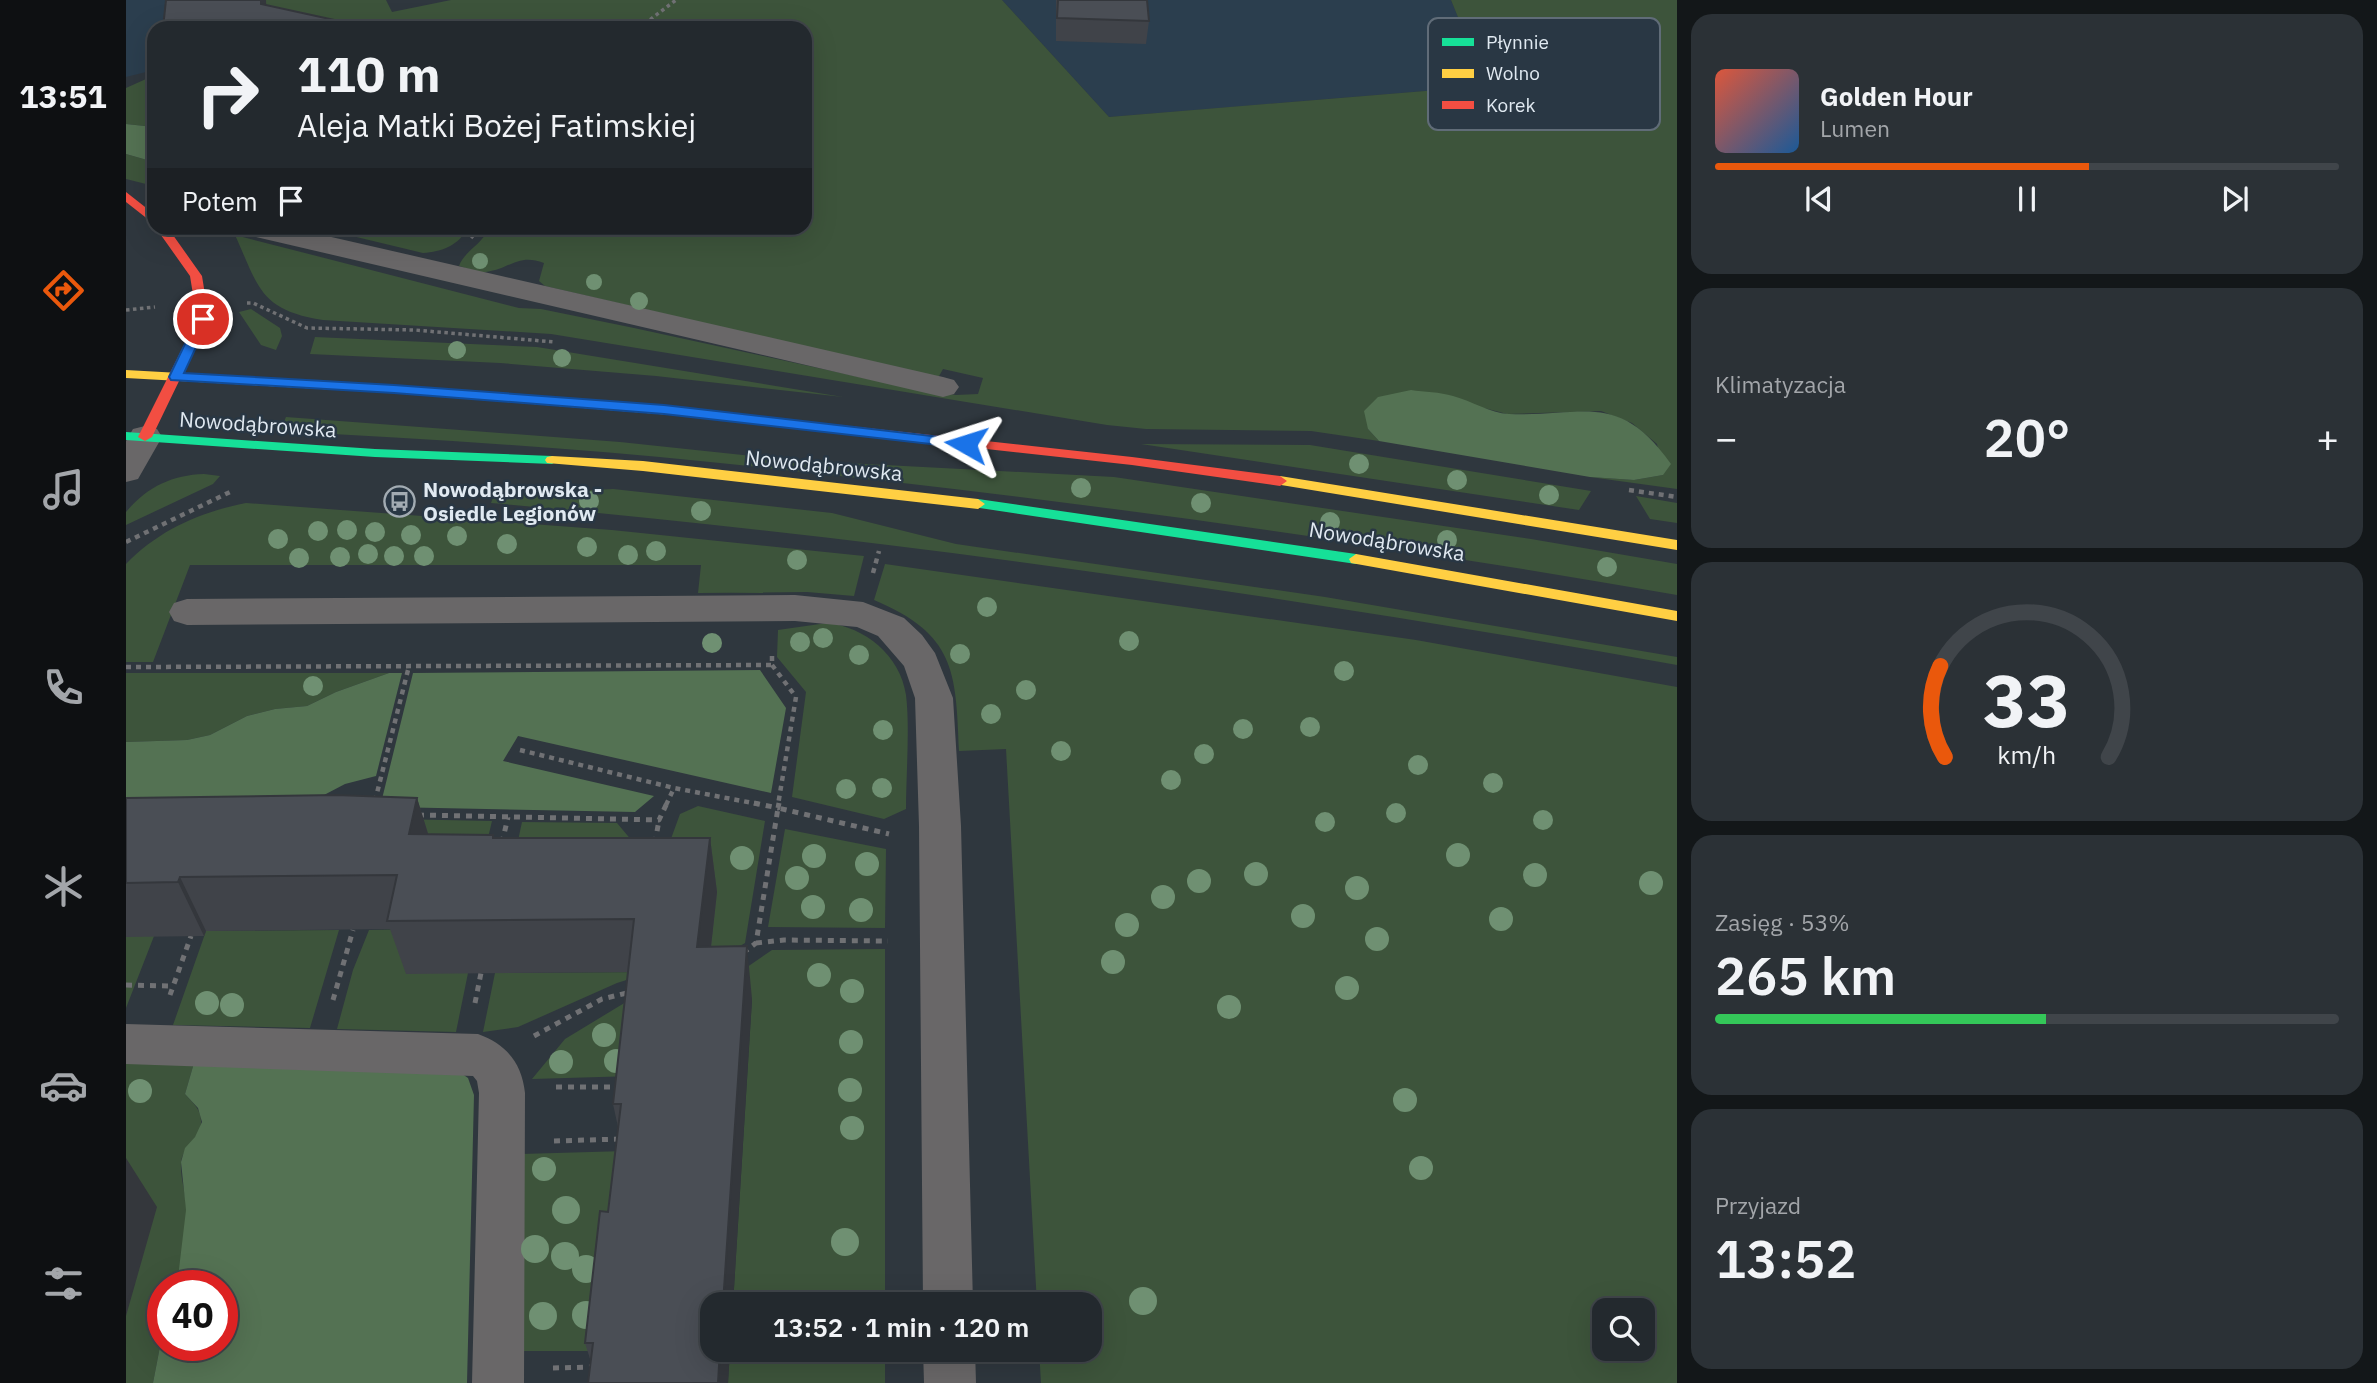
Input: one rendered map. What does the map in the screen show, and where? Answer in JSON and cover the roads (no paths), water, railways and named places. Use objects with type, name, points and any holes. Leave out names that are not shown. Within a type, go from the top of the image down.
[{"type":"street","points":[[126,195],[147,213]]},
{"type":"street","points":[[126,471],[135,436],[176,377],[203,319],[196,276],[166,235]]},
{"type":"street","points":[[286,235],[943,387]]},
{"type":"street","name":"Nowodąbrowska","points":[[126,374],[394,389],[664,410],[1132,461],[1333,488],[1677,545]]},
{"type":"street","name":"Nowodąbrowska","points":[[135,436],[403,456],[639,466],[881,492],[1328,553],[1464,575],[1677,616]]},
{"type":"street","points":[[187,612],[830,610],[863,615],[891,626],[909,644],[922,663],[934,698],[940,836],[948,1292]]},
{"type":"street","points":[[126,1044],[478,1054],[497,1078],[501,1143],[498,1383]]},
{"type":"street","points":[[949,1362],[950,1383]]},
{"type":"place","name":"Nowodąbrowska - Osiedle Legionów","points":[[400,501]]}]
